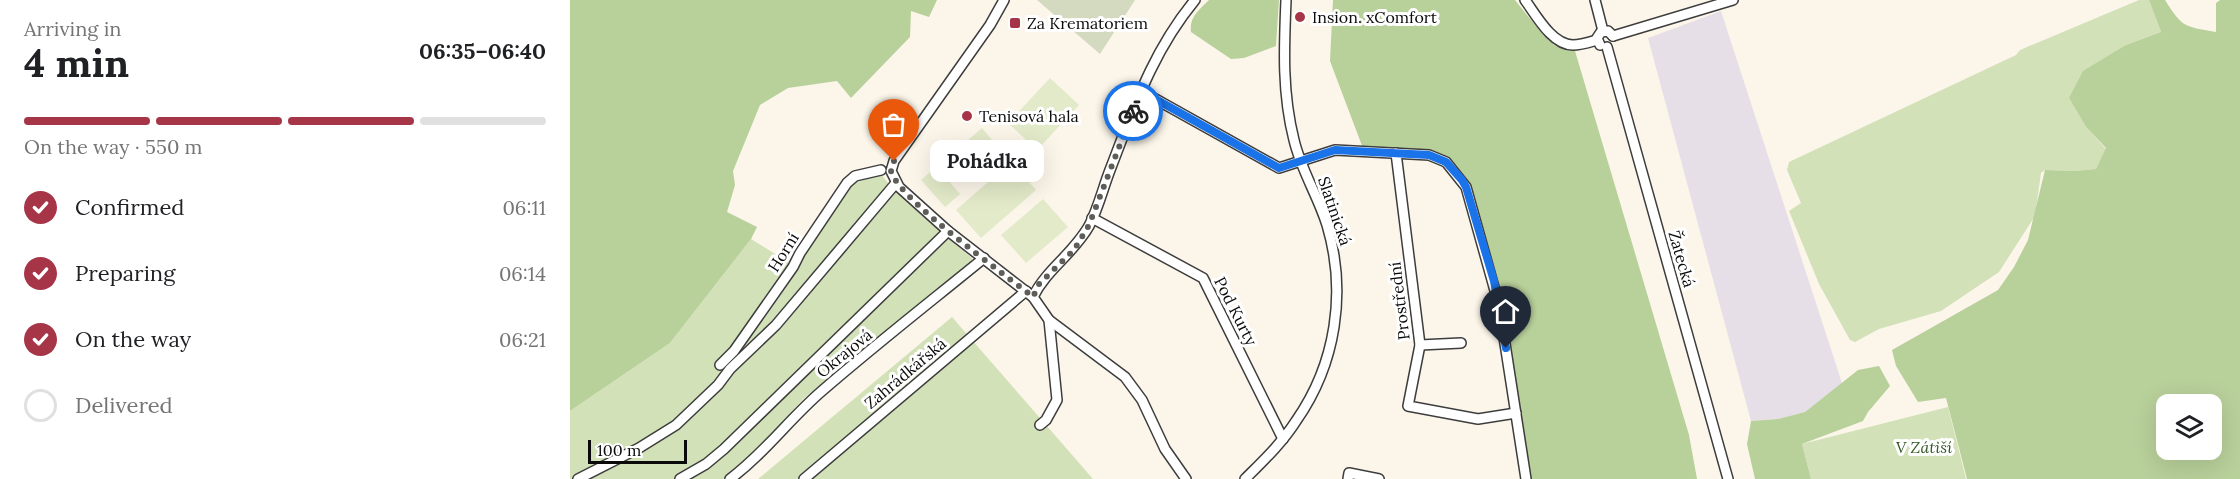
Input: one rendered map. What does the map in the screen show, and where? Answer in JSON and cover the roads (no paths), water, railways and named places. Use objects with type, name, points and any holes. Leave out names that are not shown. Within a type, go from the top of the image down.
[{"type":"street","points":[[1004,0],[990,25],[886,170],[896,183],[948,231],[1029,294],[1049,320],[1125,377],[1142,400],[1165,449],[1184,478]]},
{"type":"street","name":"Zahrádkářská","points":[[804,479],[1029,294],[1074,250],[1092,218],[1141,91],[1170,32],[1195,0]]},
{"type":"street","name":"Slatinická","points":[[1245,479],[1283,439],[1306,406],[1321,374],[1332,338],[1337,305],[1334,254],[1327,225],[1300,161],[1284,87],[1286,0]]},
{"type":"street","points":[[1525,0],[1553,35],[1562,42],[1572,45],[1597,40]]},
{"type":"street","points":[[1595,0],[1603,31]]},
{"type":"street","points":[[1613,36],[1733,0]]},
{"type":"street","points":[[1603,31],[1608,31],[1613,36],[1612,44],[1607,47],[1600,45],[1597,40],[1598,35],[1603,31]]},
{"type":"street","name":"Žatecká","points":[[1607,47],[1728,479]]},
{"type":"street","points":[[1141,91],[1279,168],[1335,150],[1429,155],[1446,162],[1466,187],[1499,305],[1526,479]]},
{"type":"street","name":"Prostřední","points":[[1396,153],[1420,345],[1406,411],[1478,420],[1516,413]]},
{"type":"street","name":"Horní","points":[[720,365],[734,351],[793,267],[847,183],[855,176],[886,170]]},
{"type":"street","points":[[578,479],[639,448],[676,424],[710,393],[730,369],[777,325],[896,183]]},
{"type":"street","name":"Pod Kurty","points":[[1092,218],[1203,278],[1283,439]]},
{"type":"street","points":[[680,479],[706,464],[724,449],[948,231]]},
{"type":"street","name":"Okrajová","points":[[730,479],[760,455],[781,429],[822,390],[984,258]]},
{"type":"street","points":[[1040,425],[1046,420],[1057,400],[1049,320]]},
{"type":"street","points":[[1420,345],[1461,343]]},
{"type":"street","points":[[1352,462],[1348,476],[1378,479]]},
{"type":"place","name":"Insion. xComfort","points":[[1300,17]]},
{"type":"place","name":"Za Krematoriem","points":[[1015,23]]},
{"type":"place","name":"Tenisová hala","points":[[967,116]]},
{"type":"place","name":"Pohádka","points":[[894,161]]},
{"type":"park label","name":"V Zátiší","points":[[1924,447]]}]
